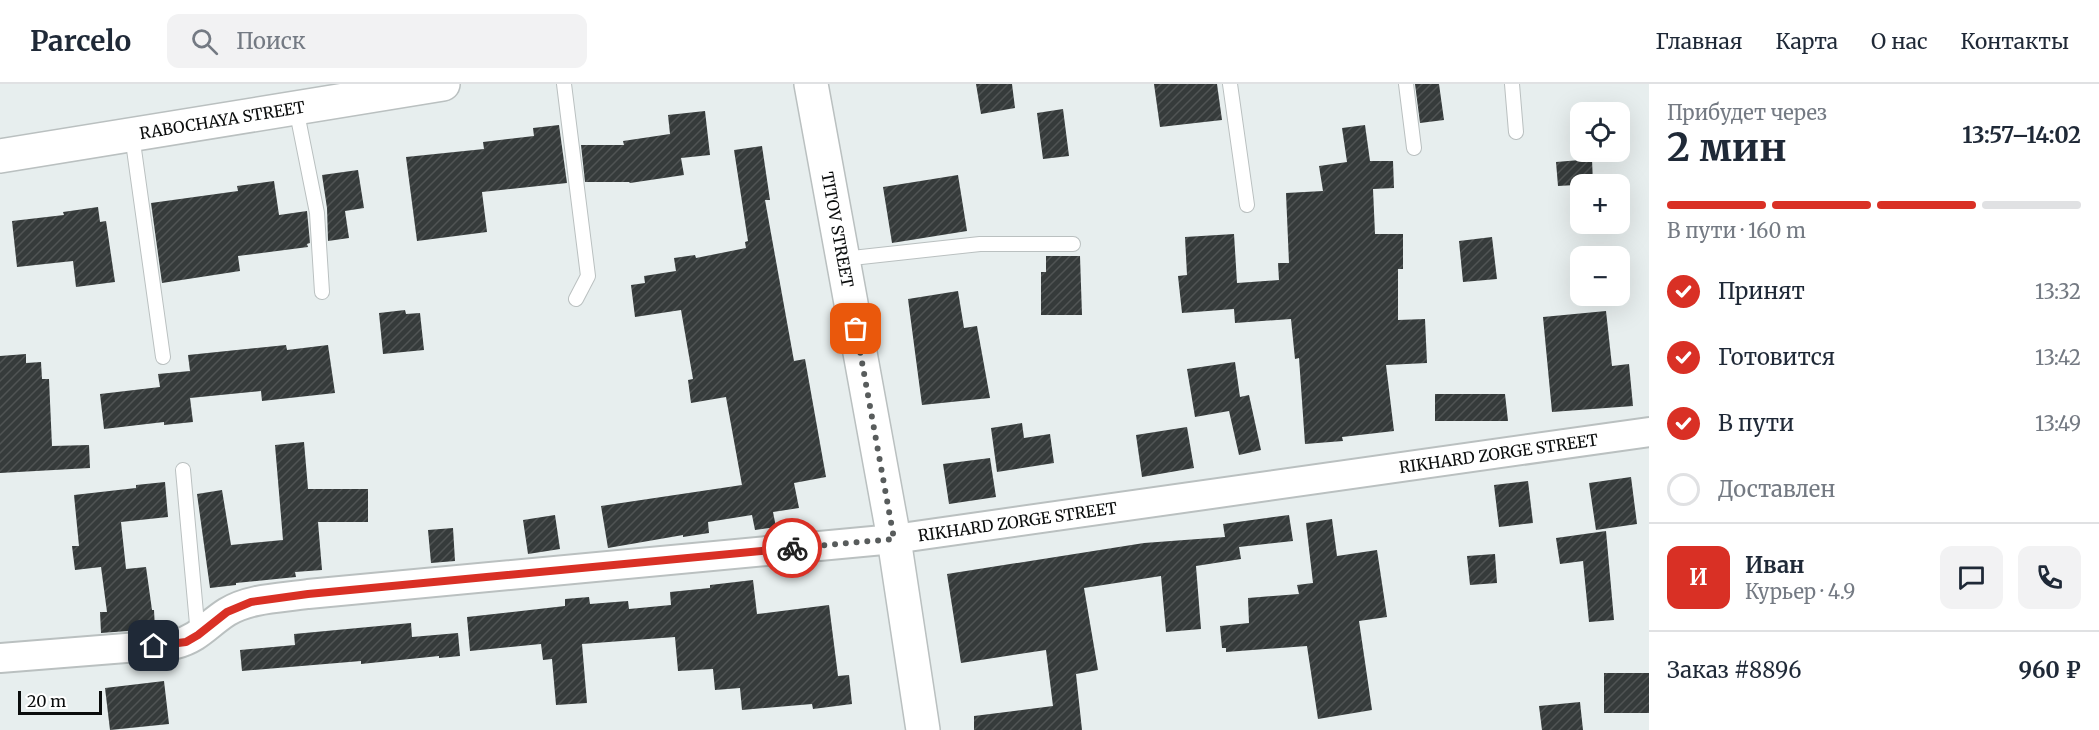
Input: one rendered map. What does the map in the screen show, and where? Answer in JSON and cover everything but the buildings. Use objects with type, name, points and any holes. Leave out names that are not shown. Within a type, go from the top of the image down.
[{"type":"main road","name":"RABOCHAYA STREET","points":[[0,156],[444,84]]},
{"type":"main road","name":"TITOV STREET","points":[[811,84],[894,539],[923,730]]},
{"type":"street","name":"RIKHARD ZORGE STREET","points":[[0,658],[176,644],[198,635],[227,612],[251,602],[320,593],[894,539],[1649,432]]},
{"type":"lane","points":[[564,84],[588,276],[576,299]]},
{"type":"lane","points":[[1230,84],[1247,205]]},
{"type":"lane","points":[[1406,84],[1414,148]]},
{"type":"lane","points":[[1512,84],[1516,132]]},
{"type":"lane","points":[[296,108],[317,213],[322,292]]},
{"type":"lane","points":[[132,135],[163,357]]},
{"type":"lane","points":[[843,259],[980,244],[1073,244]]},
{"type":"lane","points":[[183,470],[198,635]]},
{"type":"way so far","points":[[792,548],[894,539],[856,329]]},
{"type":"route","points":[[154,646],[186,642],[227,612],[251,602],[308,594],[792,548]]}]
